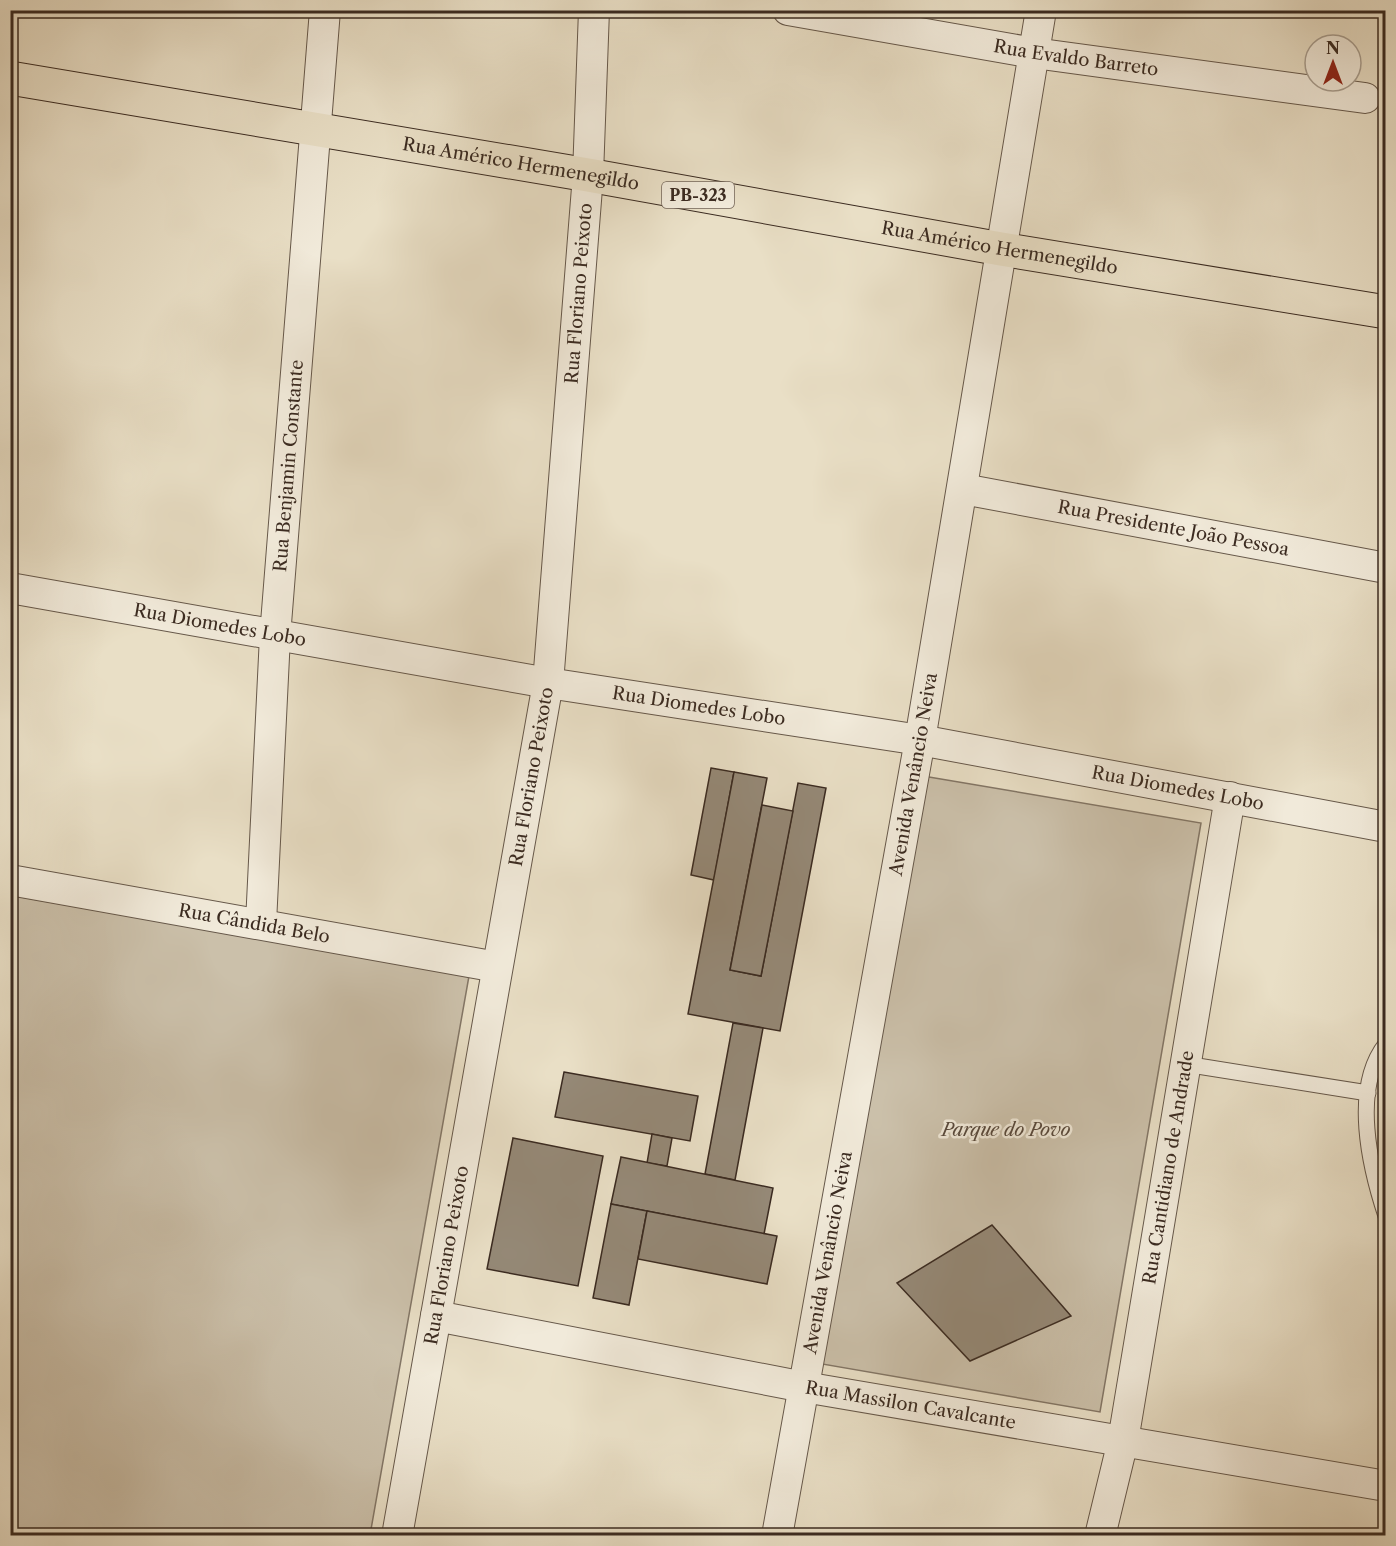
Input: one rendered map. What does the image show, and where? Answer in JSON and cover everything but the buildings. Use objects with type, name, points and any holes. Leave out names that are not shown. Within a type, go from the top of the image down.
[{"type":"main road","name":"Rua Américo Hermenegildo","points":[[10,78],[314,131],[588,175],[1001,249],[1386,312]]},
{"type":"street","name":"Rua Benjamin Constante","points":[[261,923],[275,636],[325,10]]},
{"type":"street","name":"Rua Floriano Peixoto","points":[[397,1536],[548,683],[588,175],[594,10]]},
{"type":"street","name":"Rua Evaldo Barreto","points":[[788,10],[1034,53],[1365,98]]},
{"type":"street","name":"Avenida Venâncio Neiva","points":[[777,1536],[920,740],[1041,10]]},
{"type":"street","name":"Rua Presidente João Pessoa","points":[[963,489],[1386,568]]},
{"type":"street","name":"Rua Diomedes Lobo","points":[[10,588],[548,683],[920,740],[1386,827]]},
{"type":"street","name":"Rua Cantidiano de Andrade","points":[[1100,1536],[1123,1441],[1230,797]]},
{"type":"street","name":"Rua Cândida Belo","points":[[10,880],[261,923],[497,967]]},
{"type":"street","name":"Rua Massilon Cavalcante","points":[[436,1316],[804,1387],[1386,1486]]},
{"type":"lane","points":[[1386,1044],[1375,1059],[1368,1093],[1367,1142],[1373,1180],[1386,1216]]},
{"type":"lane","points":[[1185,1064],[1368,1093]]},
{"type":"green space","name":"Parque do Povo","points":[[923,776],[1201,823],[1100,1412],[822,1364]]},
{"type":"green space","points":[[10,895],[469,976],[370,1535],[11,1535]]}]
